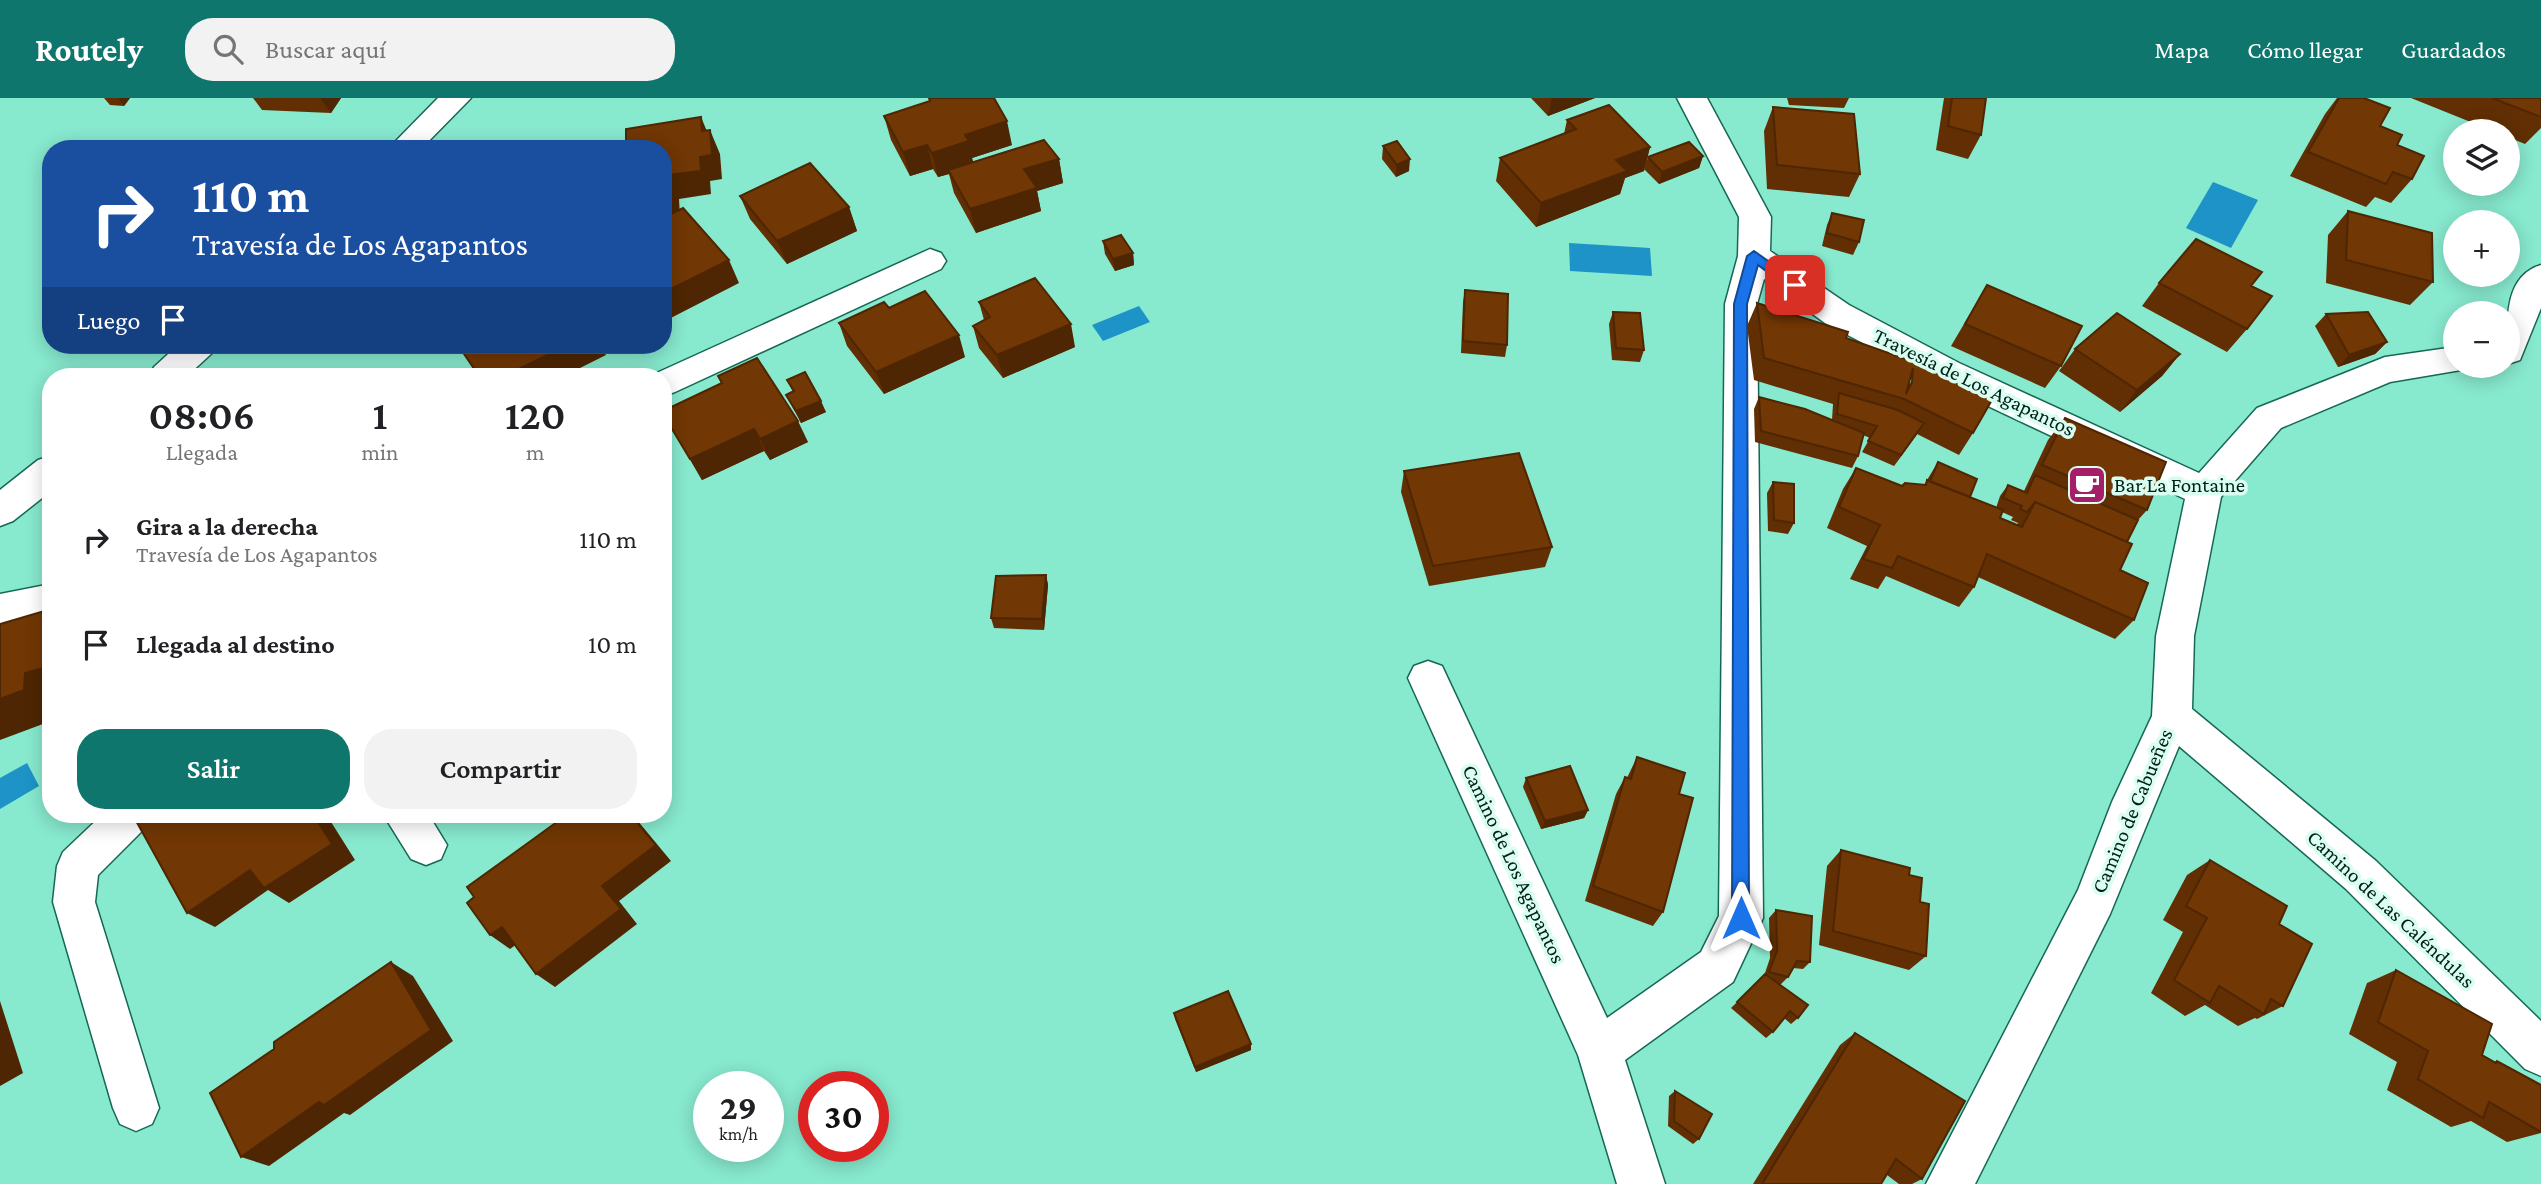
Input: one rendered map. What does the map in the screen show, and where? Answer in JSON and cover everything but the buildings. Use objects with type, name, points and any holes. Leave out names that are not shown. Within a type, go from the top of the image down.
[{"type":"street","points":[[412,140],[456,98]]},
{"type":"street","points":[[1599,1051],[1717,967],[1741,918],[1741,304],[1754,256],[1755,217],[1692,98]]},
{"type":"street","name":"Travesía de Los Agapantos","points":[[1754,256],[1836,314],[1947,372],[2204,492]]},
{"type":"street","points":[[672,379],[930,261]]},
{"type":"street","points":[[2520,320],[2532,289],[2541,277]]},
{"type":"street","points":[[2520,353],[2541,356]]},
{"type":"street","points":[[175,368],[189,354]]},
{"type":"street","name":"Camino de Cabueñes","points":[[1950,1184],[2095,900],[2133,802],[2172,716],[2175,636],[2204,492],[2269,418],[2385,370],[2443,362]]},
{"type":"street","points":[[0,510],[42,477]]},
{"type":"street","points":[[0,610],[42,602]]},
{"type":"street","name":"Camino de Los Agapantos","points":[[1428,678],[1599,1051],[1641,1184]]},
{"type":"street","name":"Camino de Las Caléndulas","points":[[2172,716],[2361,875],[2541,1053]]},
{"type":"street","points":[[122,823],[78,866],[74,902],[136,1108]]},
{"type":"water","points":[[2213,182],[2258,200],[2231,248],[2186,228]]},
{"type":"water","points":[[1569,243],[1650,248],[1652,276],[1570,271]]},
{"type":"water","points":[[1139,306],[1150,322],[1103,341],[1092,325]]},
{"type":"water","points":[[27,763],[39,786],[0,809],[0,778]]},
{"type":"place","name":"Bar La Fontaine","points":[[2087,485]]},
{"type":"route","points":[[1741,918],[1741,304],[1754,256],[1795,285]]}]
